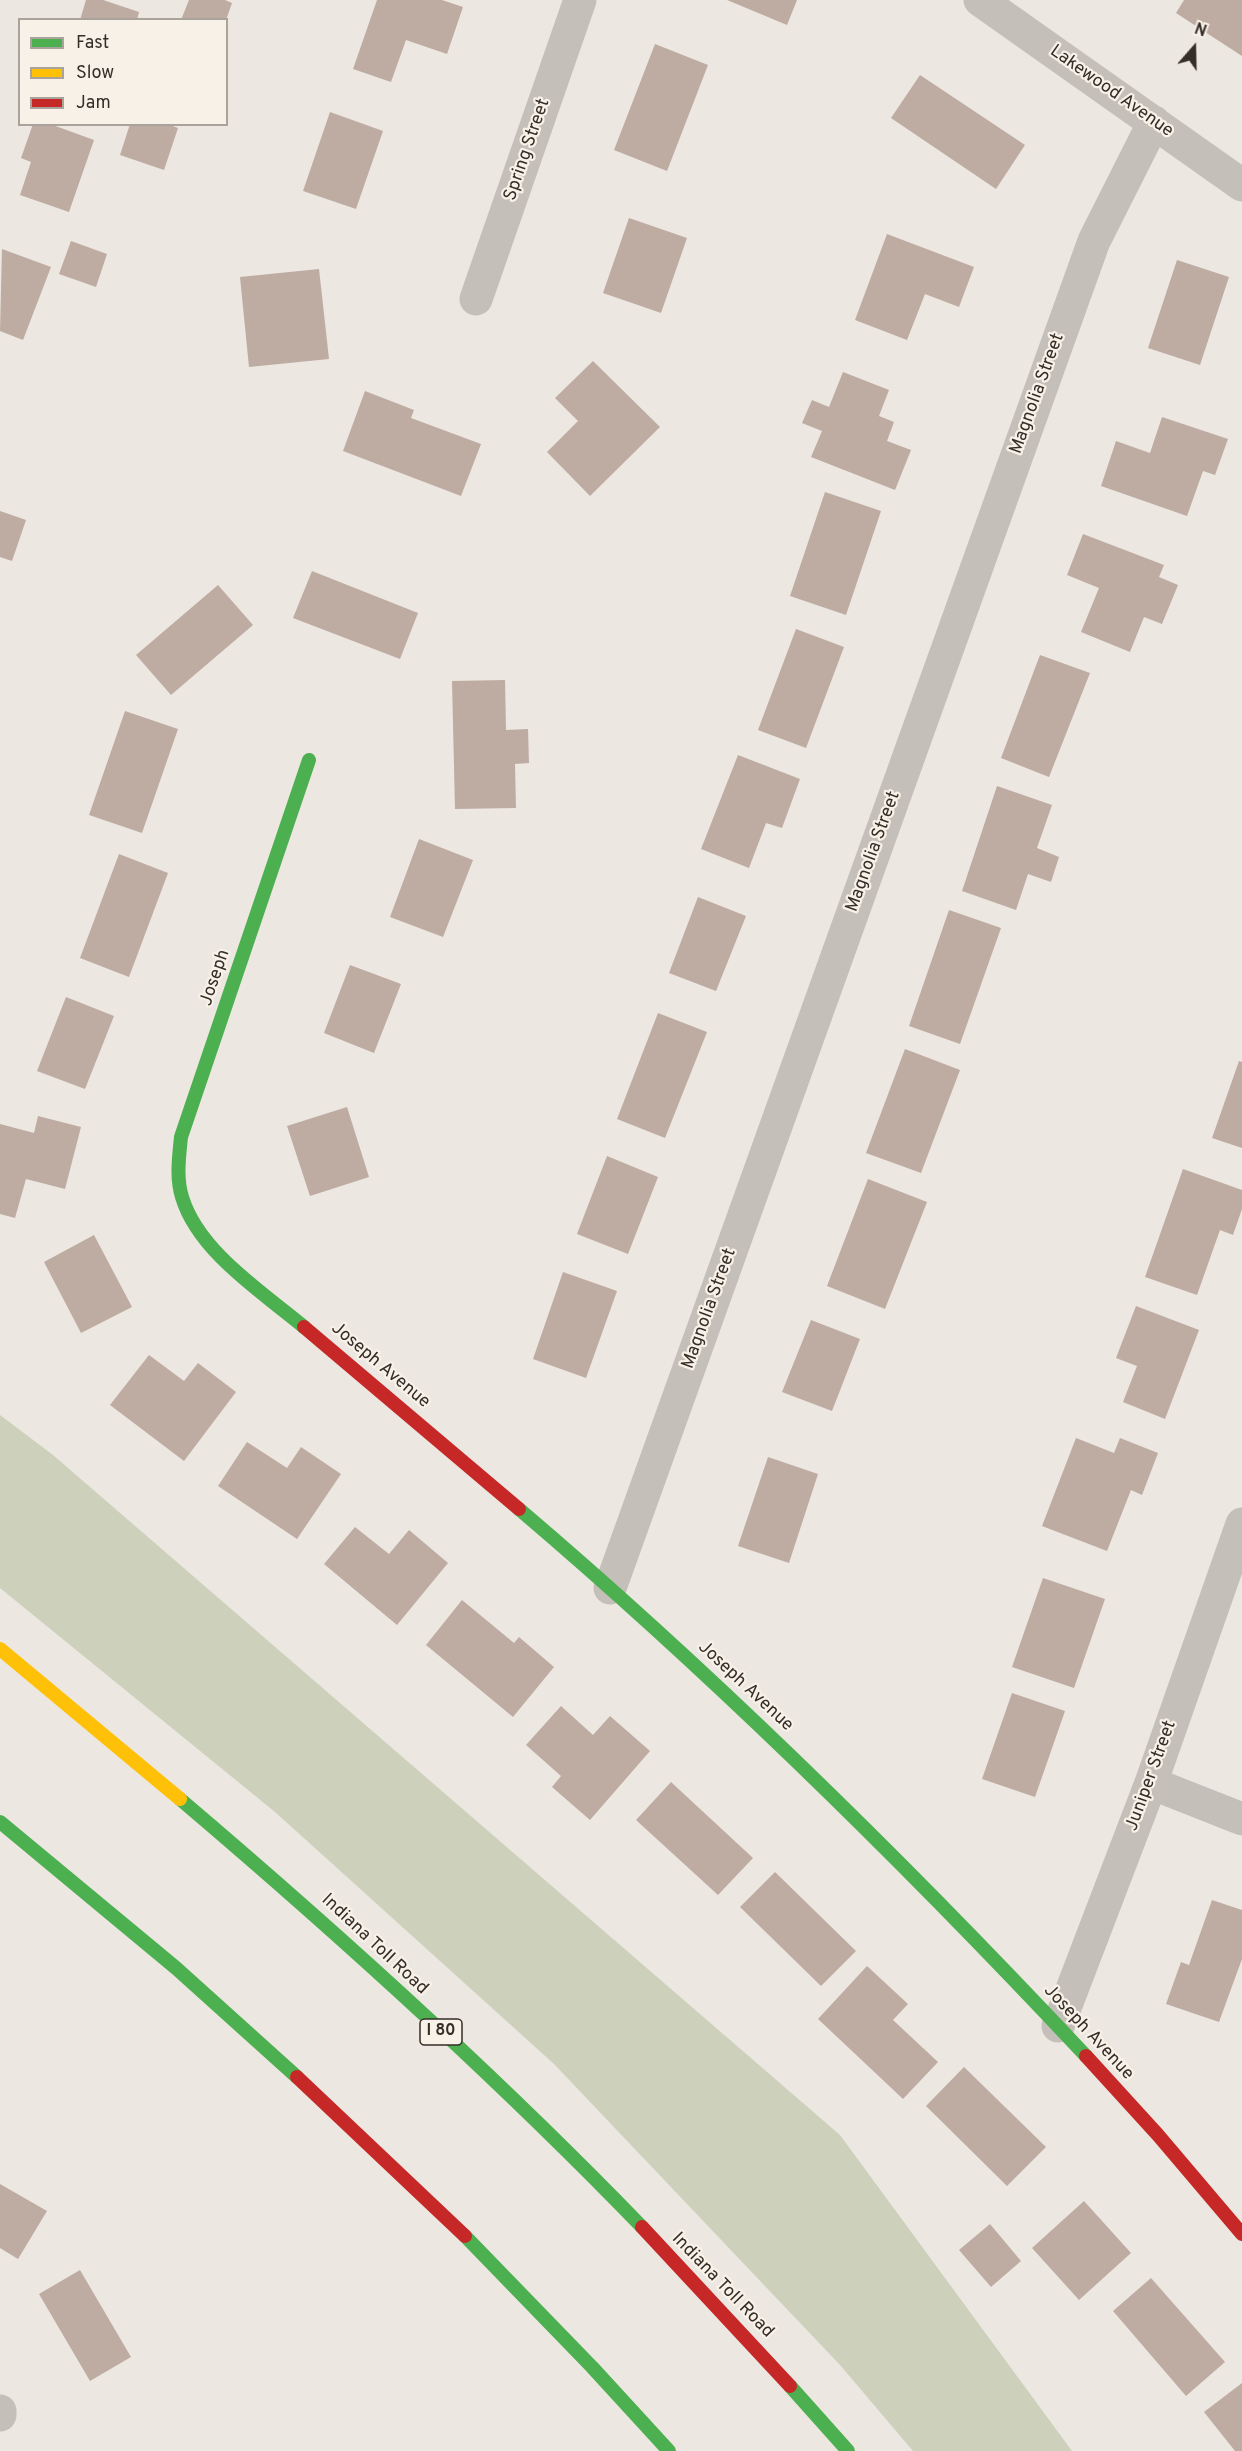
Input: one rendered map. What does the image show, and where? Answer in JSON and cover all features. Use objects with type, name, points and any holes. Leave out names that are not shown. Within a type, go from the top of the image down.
[{"type":"main road","name":"Joseph","points":[[184,1210],[176,1172],[181,1137],[309,760]]},
{"type":"main road","name":"Joseph Avenue","points":[[184,1210],[210,1247],[431,1432],[610,1588],[778,1742],[904,1866],[1058,2026],[1206,2188],[1242,2234]]},
{"type":"main road","name":"Indiana Toll Road","points":[[0,1649],[166,1784],[307,1908],[546,2131],[739,2328],[848,2451]]},
{"type":"main road","points":[[0,1822],[92,1896],[277,2059],[480,2250],[669,2451]]},
{"type":"street","name":"Spring Street","points":[[476,300],[580,0]]},
{"type":"street","name":"Lakewood Avenue","points":[[980,0],[1242,185]]},
{"type":"street","name":"Magnolia Street","points":[[610,1588],[1094,241],[1154,122]]},
{"type":"street","name":"Juniper Street","points":[[1058,2026],[1151,1783],[1242,1524]]},
{"type":"street","points":[[1151,1783],[1242,1819]]},
{"type":"green space","points":[[0,1415],[53,1455],[840,2135],[1072,2451],[913,2451],[840,2365],[554,2064],[275,1812],[0,1588]]},
{"type":"building","points":[[86,0],[103,0],[139,12],[138,18],[81,18]]},
{"type":"building","points":[[189,0],[225,0],[232,3],[227,18],[182,18]]},
{"type":"building","points":[[377,0],[442,0],[463,7],[447,54],[406,40],[391,82],[353,69]]},
{"type":"building","points":[[727,0],[797,0],[787,25]]},
{"type":"building","points":[[1184,0],[1242,0],[1242,56],[1176,13]]},
{"type":"building","points":[[655,44],[708,65],[667,171],[614,150]]},
{"type":"building","points":[[920,75],[1025,145],[996,189],[891,118]]},
{"type":"building","points":[[330,112],[383,131],[356,209],[303,191]]},
{"type":"building","points":[[32,126],[56,126],[94,140],[69,212],[20,195],[31,162],[21,158]]},
{"type":"building","points":[[129,126],[178,128],[164,170],[120,155]]},
{"type":"building","points":[[629,218],[687,238],[661,313],[603,293]]},
{"type":"building","points":[[887,234],[974,267],[959,307],[925,294],[907,340],[855,320]]},
{"type":"building","points":[[71,241],[107,254],[96,287],[59,274]]},
{"type":"building","points":[[2,249],[51,267],[23,340],[0,331]]},
{"type":"building","points":[[1177,260],[1229,277],[1200,365],[1148,348]]},
{"type":"building","points":[[319,269],[329,359],[249,367],[240,277]]},
{"type":"building","points":[[593,361],[660,427],[590,496],[547,452],[578,421],[555,398]]},
{"type":"building","points":[[843,372],[889,390],[879,416],[894,422],[887,441],[911,450],[895,490],[811,457],[822,431],[802,423],[812,400],[829,407]]},
{"type":"building","points":[[365,391],[414,410],[411,418],[481,444],[461,496],[343,451]]},
{"type":"building","points":[[1162,417],[1228,439],[1215,475],[1203,471],[1187,516],[1101,486],[1116,441],[1150,453]]},
{"type":"building","points":[[825,492],[881,511],[846,615],[790,596]]},
{"type":"building","points":[[0,511],[26,520],[12,561],[0,557]]},
{"type":"building","points":[[1083,534],[1164,565],[1159,577],[1178,585],[1162,624],[1144,617],[1130,652],[1081,632],[1099,588],[1067,575]]},
{"type":"building","points":[[312,571],[418,613],[400,659],[293,618]]},
{"type":"building","points":[[218,585],[253,625],[171,695],[136,655]]},
{"type":"building","points":[[796,629],[844,647],[806,748],[758,730]]},
{"type":"building","points":[[1040,655],[1090,673],[1049,777],[1001,758]]},
{"type":"building","points":[[505,680],[506,730],[528,729],[529,763],[515,764],[516,808],[455,809],[452,681]]},
{"type":"building","points":[[125,711],[178,729],[142,833],[89,815]]},
{"type":"building","points":[[738,755],[800,779],[782,828],[766,823],[749,868],[701,849]]},
{"type":"building","points":[[997,786],[1052,805],[1037,848],[1059,857],[1051,882],[1028,874],[1016,910],[962,891]]},
{"type":"building","points":[[419,839],[473,860],[443,937],[390,917]]},
{"type":"building","points":[[119,854],[168,873],[129,977],[80,958]]},
{"type":"building","points":[[698,897],[746,916],[716,991],[669,973]]},
{"type":"building","points":[[949,910],[1001,928],[960,1044],[909,1026]]},
{"type":"building","points":[[350,965],[401,984],[374,1053],[324,1033]]},
{"type":"building","points":[[66,997],[114,1016],[85,1089],[37,1071]]},
{"type":"building","points":[[658,1013],[707,1032],[665,1138],[617,1119]]},
{"type":"building","points":[[905,1049],[960,1070],[921,1173],[866,1153]]},
{"type":"building","points":[[1239,1061],[1242,1062],[1242,1148],[1212,1138]]},
{"type":"building","points":[[347,1107],[369,1177],[310,1196],[287,1126]]},
{"type":"building","points":[[38,1116],[81,1127],[65,1189],[26,1179],[15,1218],[0,1214],[0,1124],[34,1133]]},
{"type":"building","points":[[607,1156],[658,1177],[628,1254],[577,1234]]},
{"type":"building","points":[[1183,1169],[1242,1190],[1242,1209],[1233,1235],[1220,1230],[1197,1295],[1145,1277]]},
{"type":"building","points":[[868,1179],[927,1202],[885,1309],[827,1286]]},
{"type":"building","points":[[94,1235],[132,1307],[81,1333],[44,1262]]},
{"type":"building","points":[[563,1272],[617,1291],[586,1378],[533,1359]]},
{"type":"building","points":[[1136,1306],[1199,1330],[1165,1419],[1123,1402],[1137,1366],[1116,1358]]},
{"type":"building","points":[[811,1320],[860,1339],[832,1411],[782,1392]]},
{"type":"building","points":[[149,1355],[184,1381],[198,1363],[236,1392],[184,1461],[110,1405]]},
{"type":"building","points":[[1076,1438],[1114,1453],[1120,1438],[1158,1453],[1142,1495],[1131,1490],[1107,1551],[1042,1526]]},
{"type":"building","points":[[247,1442],[287,1468],[301,1447],[341,1474],[297,1539],[218,1486]]},
{"type":"building","points":[[768,1457],[818,1474],[789,1563],[738,1546]]},
{"type":"building","points":[[355,1527],[389,1554],[409,1530],[448,1563],[397,1625],[324,1564]]},
{"type":"building","points":[[1043,1578],[1105,1599],[1074,1688],[1012,1667]]},
{"type":"building","points":[[462,1600],[514,1643],[519,1637],[554,1667],[513,1717],[426,1645]]},
{"type":"building","points":[[1012,1693],[1065,1711],[1035,1797],[982,1779]]},
{"type":"building","points":[[561,1706],[593,1735],[610,1716],[650,1751],[590,1820],[552,1787],[561,1776],[526,1745]]},
{"type":"building","points":[[671,1782],[753,1858],[718,1895],[636,1820]]},
{"type":"building","points":[[775,1872],[856,1951],[821,1986],[740,1907]]},
{"type":"building","points":[[1212,1900],[1242,1910],[1242,1959],[1219,2022],[1166,2004],[1181,1962],[1189,1965]]},
{"type":"building","points":[[867,1966],[908,2004],[893,2020],[938,2062],[903,2099],[818,2019]]},
{"type":"building","points":[[964,2067],[1046,2147],[1007,2186],[926,2106]]},
{"type":"building","points":[[0,2184],[47,2211],[18,2259],[0,2248]]},
{"type":"building","points":[[1084,2201],[1131,2253],[1079,2300],[1032,2248]]},
{"type":"building","points":[[990,2224],[1021,2261],[991,2287],[959,2250]]},
{"type":"building","points":[[80,2270],[131,2357],[90,2381],[39,2294]]},
{"type":"building","points":[[1151,2278],[1225,2362],[1186,2396],[1113,2311]]},
{"type":"building","points":[[1242,2383],[1242,2451],[1235,2451],[1204,2412]]},
{"type":"traffic: fast","points":[[304,1327],[233,1269],[202,1235],[190,1217],[182,1197],[178,1167],[181,1137],[309,760]]},
{"type":"traffic: fast","points":[[519,1509],[667,1640],[810,1775],[950,1914],[1086,2056]]},
{"type":"traffic: fast","points":[[180,1799],[416,2007],[531,2116],[642,2227]]},
{"type":"traffic: fast","points":[[0,1822],[176,1968],[297,2077]]},
{"type":"traffic: fast","points":[[465,2236],[592,2367],[669,2451]]},
{"type":"traffic: fast","points":[[790,2386],[848,2451]]},
{"type":"traffic: slow","points":[[0,1649],[180,1799]]},
{"type":"traffic: jam","points":[[304,1327],[519,1509]]},
{"type":"traffic: jam","points":[[1086,2056],[1158,2135],[1242,2234]]},
{"type":"traffic: jam","points":[[297,2077],[465,2236]]},
{"type":"traffic: jam","points":[[642,2227],[790,2386]]}]
